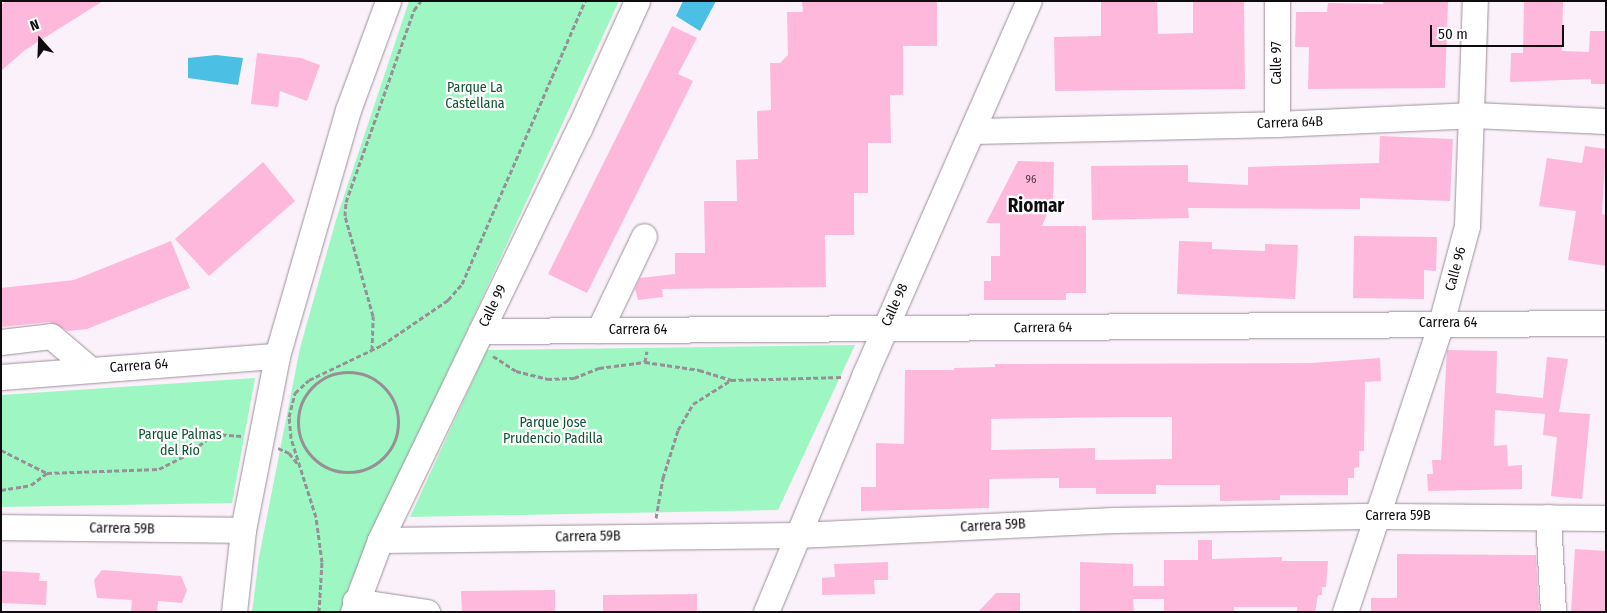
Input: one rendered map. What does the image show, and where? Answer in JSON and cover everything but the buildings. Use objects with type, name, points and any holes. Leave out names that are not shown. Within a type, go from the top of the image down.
[{"type":"street","points":[[234,612],[243,530],[277,356],[348,110],[388,1]]},
{"type":"street","name":"Calle 99","points":[[354,606],[380,540],[637,1]]},
{"type":"street","name":"Calle 98","points":[[766,612],[864,376],[974,130],[1029,1]]},
{"type":"street","name":"Calle 97","points":[[1277,1],[1277,124]]},
{"type":"street","name":"Calle 96","points":[[1345,612],[1441,323],[1467,226],[1475,1]]},
{"type":"street","name":"Carrera 64B","points":[[974,130],[1277,124],[1472,115],[1606,121]]},
{"type":"street","points":[[599,330],[644,236]]},
{"type":"street","name":"Carrera 64","points":[[478,336],[599,330],[884,330],[1441,323],[1606,323]]},
{"type":"street","points":[[1,342],[51,336],[91,370]]},
{"type":"street","name":"Carrera 64","points":[[1,377],[277,356]]},
{"type":"street","name":"Carrera 59B","points":[[380,540],[654,535],[797,535],[1114,520],[1378,516],[1606,518]]},
{"type":"street","points":[[1548,517],[1553,612]]},
{"type":"street","name":"Carrera 59B","points":[[1,527],[243,530]]},
{"type":"street","points":[[354,606],[383,609],[418,608],[427,612]]},
{"type":"path","points":[[372,351],[374,316],[345,216],[346,202],[414,10],[421,1]]},
{"type":"path","points":[[319,612],[322,562],[316,517],[291,438],[290,417],[296,393],[308,380],[345,360],[372,351],[448,300],[462,284],[585,1]]},
{"type":"path","points":[[478,336],[502,364],[547,379],[574,378],[599,368],[645,362],[698,370],[731,380],[864,376]]},
{"type":"path","points":[[345,372],[366,375],[384,387],[395,405],[398,426],[392,447],[378,462],[360,471],[339,472],[320,464],[306,450],[298,431],[298,411],[308,392],[324,378],[345,372]]},
{"type":"path","points":[[654,535],[663,478],[678,430],[693,404],[731,380]]},
{"type":"path","points":[[1,450],[47,473],[159,469],[187,456],[214,434],[230,434],[261,441],[289,453],[300,466]]},
{"type":"path","points":[[1,490],[31,485],[47,473]]},
{"type":"green space","name":"Parque La Castellana","points":[[409,1],[619,1],[349,586],[343,612],[252,612],[259,557],[300,348],[336,220]]},
{"type":"green space","name":"Parque Jose Prudencio Padilla","points":[[855,345],[778,510],[410,517],[487,350]]},
{"type":"green space","name":"Parque Palmas del Río","points":[[255,378],[232,503],[1,507],[1,395]]},
{"type":"water","points":[[683,1],[716,1],[700,31],[676,16]]},
{"type":"water","points":[[216,55],[243,58],[238,85],[188,78],[188,58]]},
{"type":"district","name":"Riomar","points":[[1036,206]]}]
